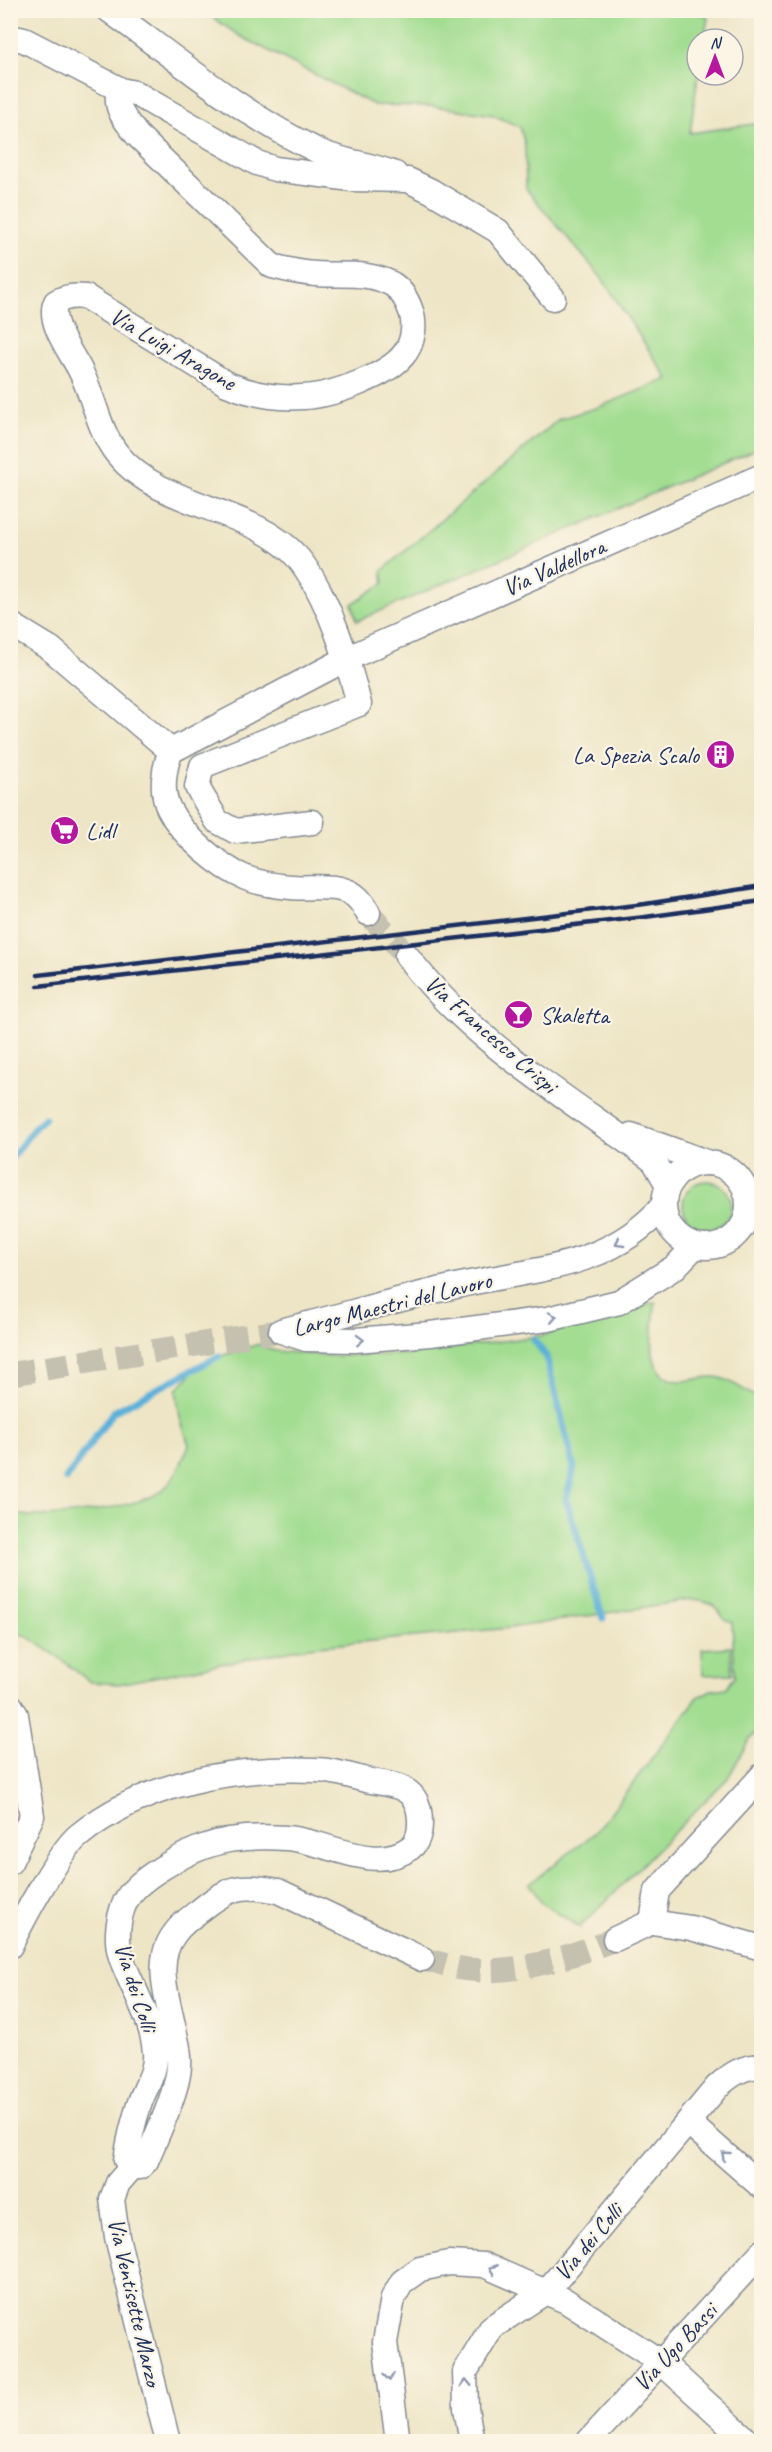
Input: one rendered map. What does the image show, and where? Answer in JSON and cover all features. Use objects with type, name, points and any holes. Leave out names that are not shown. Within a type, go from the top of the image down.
[{"type":"street","points":[[109,10],[247,110],[317,151],[374,166],[408,180],[498,231],[553,298]]},
{"type":"street","points":[[10,37],[24,40],[123,91],[135,93],[257,163],[286,171],[352,179],[408,180]]},
{"type":"street","name":"Via Luigi Aragone","points":[[123,91],[118,96],[118,103],[122,114],[137,135],[272,266],[292,272],[376,277],[393,285],[402,293],[409,305],[414,322],[412,336],[405,354],[390,367],[350,386],[317,396],[300,398],[251,394],[227,384],[86,297],[62,298],[56,302],[53,311],[117,454],[139,477],[249,525],[273,538],[297,557],[312,579],[348,658]]},
{"type":"street","name":"Via Valdellora","points":[[171,751],[348,658],[762,476]]},
{"type":"street","points":[[10,624],[51,649],[171,751],[167,761],[165,780],[168,808],[190,839],[208,854],[246,878],[290,887],[332,888],[347,891],[359,899],[369,913]]},
{"type":"street","points":[[312,822],[235,831],[217,821],[197,787],[202,766],[359,704],[348,658]]},
{"type":"street","name":"Via Francesco Crispi","points":[[407,956],[420,974],[508,1056],[654,1161],[666,1196]]},
{"type":"street","name":"Via Francesco Crispi","points":[[609,1127],[709,1163]]},
{"type":"street","points":[[709,1163],[723,1167],[734,1174],[762,1182]]},
{"type":"street","name":"Largo Maestri del Lavoro","points":[[695,1246],[675,1267],[619,1302],[548,1319],[430,1334],[354,1340],[306,1339],[281,1331],[455,1286],[575,1263],[616,1246],[647,1225],[666,1196],[676,1175],[686,1168],[709,1163]]},
{"type":"street","points":[[666,1196],[668,1223],[679,1238],[695,1246],[718,1245],[752,1227],[743,1185],[734,1174]]},
{"type":"street","points":[[10,1705],[16,1715],[32,1816],[10,1862]]},
{"type":"street","name":"Via dei Colli","points":[[10,1946],[24,1918],[75,1838],[131,1802],[187,1783],[238,1772],[318,1770],[401,1787],[413,1795],[419,1811],[420,1832],[414,1845],[386,1859],[367,1857],[288,1838],[240,1838],[203,1847],[146,1880],[129,1896],[120,1917],[118,1933],[120,1954],[151,2027],[155,2054],[154,2069],[139,2104],[129,2140],[126,2160],[132,2167],[140,2167],[146,2161],[179,2075],[179,2051],[163,1974],[167,1946],[183,1924],[220,1894],[238,1888],[256,1886],[278,1891],[422,1959]]},
{"type":"street","points":[[652,1922],[657,1891],[762,1776]]},
{"type":"street","points":[[615,1939],[652,1922],[691,1928],[762,1948]]},
{"type":"street","name":"Via dei Colli","points":[[472,2442],[466,2408],[465,2372],[492,2327],[547,2291],[717,2087],[742,2070],[762,2066]]},
{"type":"street","points":[[689,2123],[762,2187]]},
{"type":"street","name":"Via Ventisette Marzo","points":[[132,2167],[114,2191],[113,2208],[117,2237],[168,2442]]},
{"type":"street","name":"Via Ugo Bassi","points":[[588,2442],[762,2252]]},
{"type":"street","points":[[398,2442],[385,2342],[393,2298],[402,2282],[420,2269],[449,2263],[484,2265],[566,2301],[661,2362],[749,2442]]},
{"type":"green space","points":[[694,10],[708,18],[706,27],[685,27],[685,87],[696,87],[690,133],[761,123],[761,447],[357,621],[352,604],[384,583],[382,571],[559,419],[599,407],[668,379],[601,277],[526,189],[525,145],[520,127],[493,115],[433,106],[374,105],[240,36],[203,11]]},
{"type":"green space","points":[[702,1181],[712,1181],[727,1191],[731,1205],[730,1214],[721,1225],[712,1229],[702,1229],[687,1219],[683,1210],[683,1200],[693,1185]]},
{"type":"green space","points":[[655,1302],[652,1337],[655,1361],[659,1371],[667,1378],[678,1381],[721,1378],[761,1400],[761,1728],[749,1740],[728,1778],[580,1927],[543,1904],[529,1884],[596,1832],[698,1697],[711,1690],[726,1688],[735,1677],[732,1622],[724,1619],[711,1604],[691,1600],[510,1628],[308,1647],[118,1684],[90,1682],[25,1635],[11,1633],[10,1512],[39,1516],[85,1512],[131,1503],[160,1492],[174,1477],[189,1445],[180,1418],[176,1390],[196,1369],[221,1356],[259,1344],[276,1351],[333,1356],[413,1354],[545,1335]]},
{"type":"green space","points":[[731,1647],[732,1674],[703,1675],[702,1649]]},
{"type":"waterway","points":[[10,1160],[35,1127],[45,1118]]},
{"type":"waterway","points":[[534,1340],[546,1356],[574,1468],[566,1500],[603,1618]]},
{"type":"waterway","points":[[66,1479],[113,1412],[219,1356]]},
{"type":"tunnel","points":[[368,913],[407,956]]},
{"type":"tunnel","points":[[10,1374],[281,1331]]},
{"type":"tunnel","points":[[422,1959],[469,1970],[512,1969],[565,1957],[615,1939]]},
{"type":"railway","points":[[38,975],[645,904],[762,886]]},
{"type":"railway","points":[[38,986],[645,917],[762,901]]},
{"type":"place","name":"La Spezia Scalo","points":[[720,755]]},
{"type":"place","name":"Lidl","points":[[65,831]]},
{"type":"place","name":"Skaletta","points":[[519,1015]]}]
